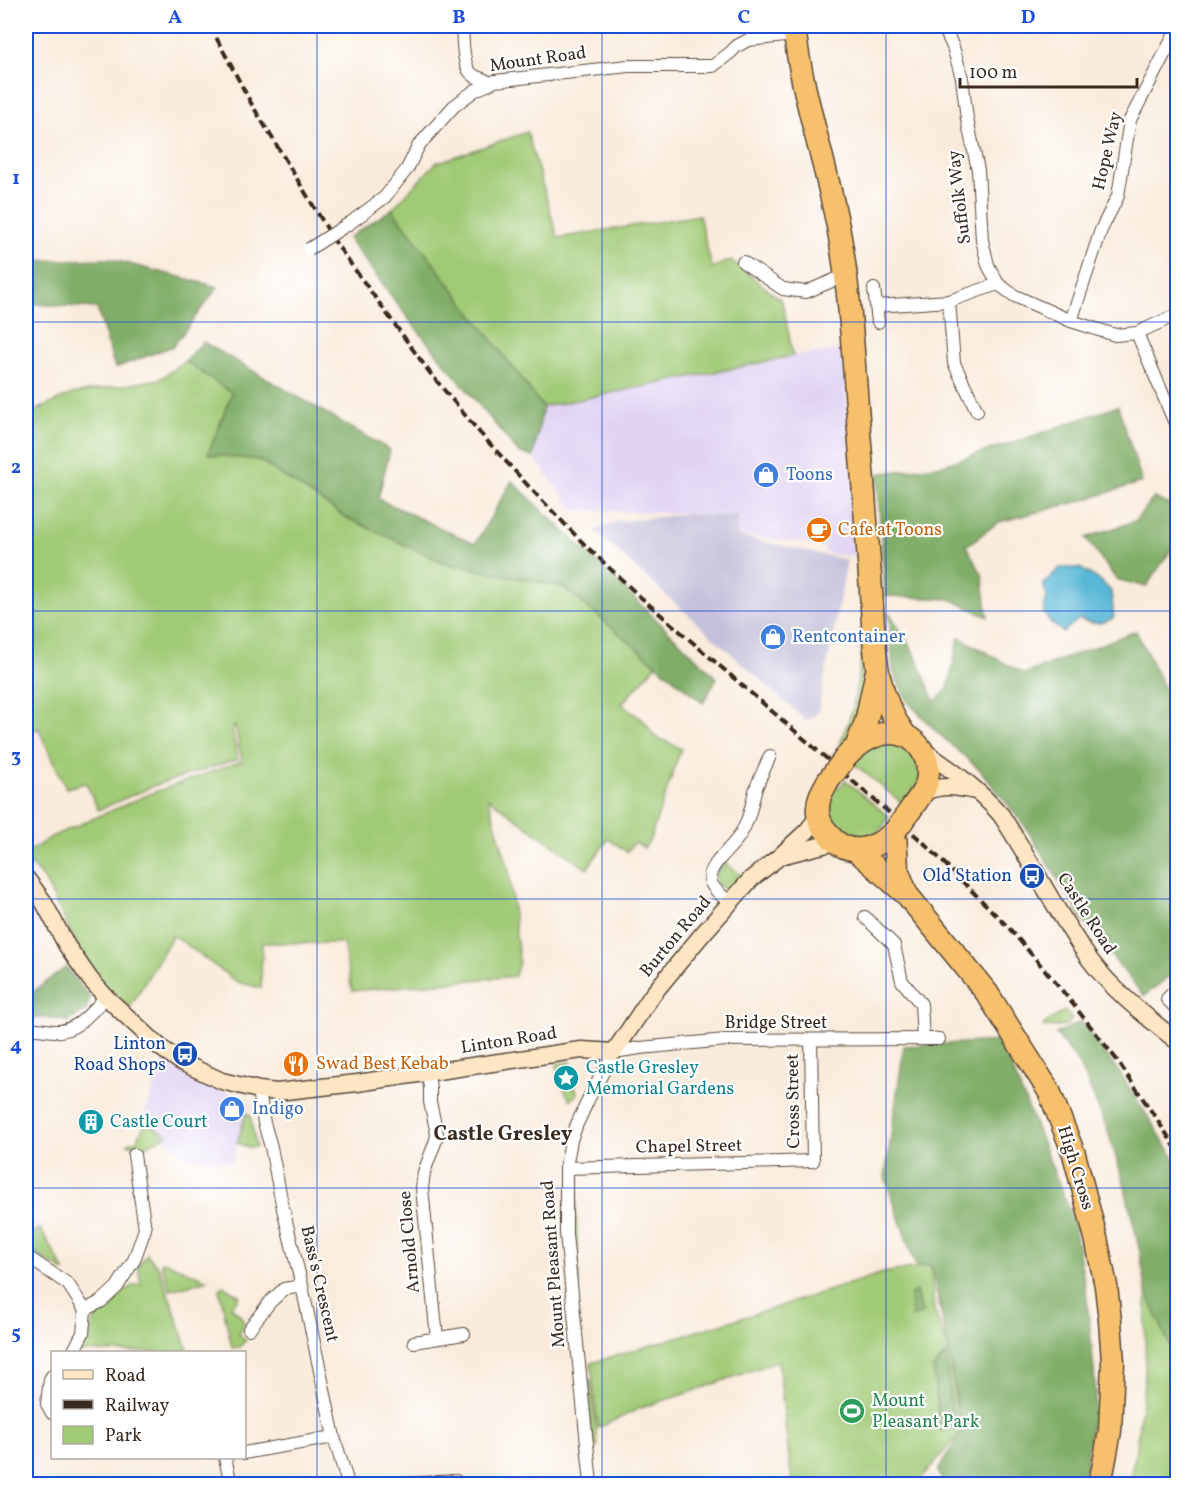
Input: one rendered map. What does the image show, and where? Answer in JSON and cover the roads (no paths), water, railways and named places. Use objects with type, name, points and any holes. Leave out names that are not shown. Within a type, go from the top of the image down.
[{"type":"highway","points":[[795,30],[806,91],[838,226],[846,275],[877,670],[886,704],[894,720],[905,735],[924,751],[928,767],[928,776],[917,800],[885,840],[877,844],[846,846],[822,825],[819,816],[819,798],[828,781],[852,751],[866,722],[877,670]]},
{"type":"highway","points":[[852,751],[876,736],[888,733],[905,735]]},
{"type":"highway","name":"High Cross","points":[[894,831],[897,869],[908,896]]},
{"type":"highway","name":"High Cross","points":[[846,846],[908,896],[987,993],[1049,1091],[1074,1154],[1096,1238],[1106,1286],[1110,1321],[1113,1362],[1110,1431],[1099,1485]]},
{"type":"street","points":[[462,26],[465,64],[471,74],[489,83]]},
{"type":"street","name":"Suffolk Way","points":[[943,26],[962,78],[967,119],[978,170],[982,240],[988,265],[998,284]]},
{"type":"street","name":"Hope Way","points":[[1071,321],[1101,230],[1118,196],[1130,120],[1178,28]]},
{"type":"street","name":"Mount Road","points":[[309,249],[385,197],[407,169],[419,145],[454,106],[489,83],[628,66],[713,66],[748,40],[795,30]]},
{"type":"street","points":[[743,262],[783,289],[806,292],[846,275]]},
{"type":"street","points":[[877,306],[949,301],[998,284],[1015,296],[1071,321],[1116,335],[1137,333],[1178,314]]},
{"type":"street","points":[[874,288],[878,322]]},
{"type":"street","points":[[949,301],[954,363],[977,411]]},
{"type":"street","points":[[1137,333],[1174,421]]},
{"type":"street","name":"Castle Road","points":[[924,751],[960,776],[1001,815],[1091,962],[1112,986],[1178,1042]]},
{"type":"street","points":[[730,903],[711,884],[710,877],[713,868],[740,836],[750,817],[755,792],[770,756]]},
{"type":"street","points":[[917,800],[947,786],[978,792]]},
{"type":"street","name":"Burton Road","points":[[614,1052],[653,994],[730,903],[751,879],[779,857],[807,831],[819,816]]},
{"type":"street","name":"Burton Road","points":[[779,857],[846,846]]},
{"type":"street","name":"Linton Road","points":[[26,878],[43,901],[67,946],[106,997],[161,1048],[181,1062],[222,1081],[277,1092],[428,1074],[582,1050],[614,1052]]},
{"type":"street","points":[[866,917],[894,945],[902,981],[921,1004],[923,1039]]},
{"type":"street","points":[[1178,988],[1167,999],[1178,1010]]},
{"type":"street","points":[[26,1029],[37,1028],[57,1032],[79,1024],[106,997]]},
{"type":"street","name":"Bridge Street","points":[[614,1052],[726,1040],[939,1039]]},
{"type":"street","name":"Cross Street","points":[[811,1040],[813,1161]]},
{"type":"street","name":"Mount Pleasant Road","points":[[591,1485],[566,1234],[566,1168],[571,1140],[577,1124],[614,1052]]},
{"type":"street","name":"Arnold Close","points":[[428,1074],[430,1102],[437,1134],[424,1172],[422,1188],[437,1338]]},
{"type":"street","name":"Bass's Crescent","points":[[259,1090],[264,1124],[334,1437],[348,1485]]},
{"type":"street","points":[[85,1310],[102,1301],[117,1287],[134,1260],[145,1229],[134,1155]]},
{"type":"street","name":"Chapel Street","points":[[566,1168],[813,1161]]},
{"type":"street","points":[[26,1256],[68,1284],[85,1310],[83,1333],[74,1351]]},
{"type":"street","points":[[249,1329],[270,1302],[284,1289],[302,1286]]},
{"type":"street","points":[[414,1342],[464,1334]]},
{"type":"street","points":[[51,1377],[47,1404],[51,1411]]},
{"type":"street","points":[[246,1453],[334,1437]]},
{"type":"street","points":[[225,1459],[231,1485]]},
{"type":"street","points":[[402,1485],[456,1481]]},
{"type":"water","points":[[1060,568],[1080,568],[1101,581],[1111,591],[1114,618],[1096,623],[1079,619],[1063,632],[1051,623],[1043,611],[1047,597],[1043,584]]},
{"type":"railway","points":[[210,26],[251,103],[337,245],[430,373],[480,433],[584,544],[638,595],[924,843],[1008,927],[1117,1060],[1178,1151]]},
{"type":"place","name":"Toons","points":[[766,475]]},
{"type":"place","name":"Cafe at Toons","points":[[819,530]]},
{"type":"place","name":"Rentcontainer","points":[[773,637]]},
{"type":"place","name":"Old Station","points":[[1032,876]]},
{"type":"place","name":"Linton Road Shops","points":[[185,1054]]},
{"type":"place","name":"Swad Best Kebab","points":[[296,1064]]},
{"type":"place","name":"Castle Gresley Memorial Gardens","points":[[566,1078]]},
{"type":"place","name":"Indigo","points":[[232,1109]]},
{"type":"place","name":"Castle Court","points":[[91,1122]]},
{"type":"place","name":"Mount Pleasant Park","points":[[852,1411]]},
{"type":"district","name":"Castle Gresley","points":[[503,1134]]}]
